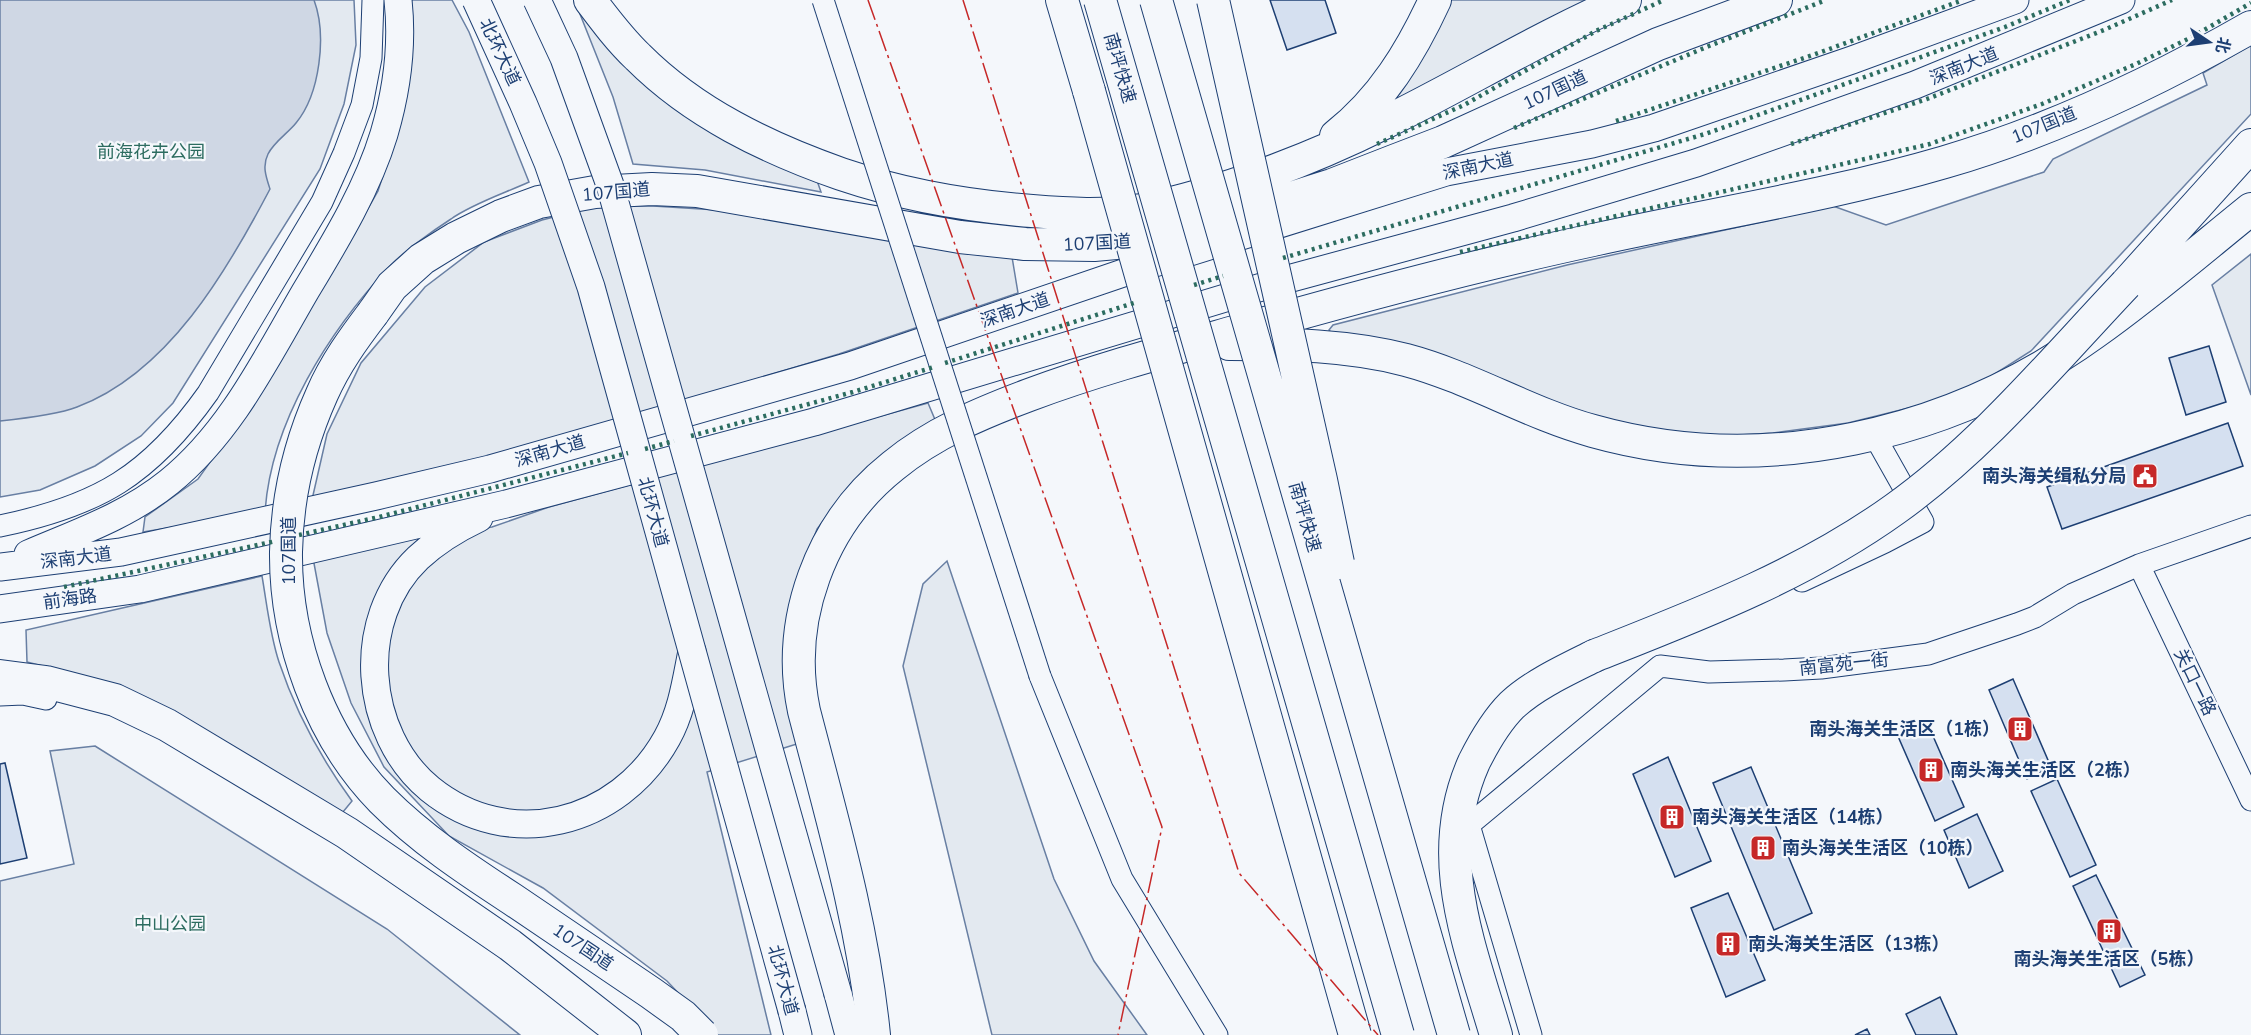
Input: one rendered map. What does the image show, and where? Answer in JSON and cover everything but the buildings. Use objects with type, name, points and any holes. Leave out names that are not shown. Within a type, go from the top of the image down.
[{"type":"highway","points":[[590,0],[638,57],[667,83],[729,125],[811,163],[865,182],[960,204],[1059,213],[1109,213],[1141,210],[1263,174],[1384,123],[1573,23],[1625,0]]},
{"type":"highway","points":[[1062,0],[1355,1035]]},
{"type":"highway","points":[[1089,91],[1092,38],[1099,0]]},
{"type":"highway","name":"南坪快速","points":[[1099,0],[1398,1035]]},
{"type":"highway","name":"南坪快速","points":[[1156,0],[1454,1035]]},
{"type":"highway","points":[[1213,0],[1321,480],[1348,616],[1368,736]]},
{"type":"highway","points":[[1302,159],[1342,131],[1365,110],[1392,78],[1421,30],[1435,0]]},
{"type":"highway","name":"107国道","points":[[702,1035],[682,1016],[651,993],[427,841],[380,798],[354,765],[325,719],[302,657],[292,618],[286,553],[288,520],[300,453],[322,392],[337,364],[392,286],[422,259],[456,238],[501,216],[539,202],[595,192],[652,189],[697,191],[960,237],[1048,245],[1094,245],[1138,241],[1200,228],[1332,184],[1443,142],[1658,44],[1776,0]]},
{"type":"highway","name":"107国道","points":[[874,1035],[869,984],[853,900],[799,687],[798,659],[801,630],[819,563],[837,526],[860,495],[892,466],[921,445],[990,410],[1046,389],[1183,346],[1374,293],[1490,264],[1855,184],[1946,161],[2025,134],[2085,110],[2159,76],[2251,27]]},
{"type":"highway","points":[[1496,1035],[1462,917],[1455,872],[1455,824],[1466,781],[1484,742],[1512,705],[1550,678],[1594,656],[1717,608],[1783,577],[1844,542],[1896,508],[1947,467],[1990,427],[2126,284],[2251,145]]},
{"type":"highway","points":[[1183,346],[1230,344],[1328,348],[1367,352],[1406,360],[1443,372],[1589,430],[1652,445],[1685,449],[1767,450],[1820,445],[1874,435],[1966,406],[2031,372],[2092,335],[2251,209]]},
{"type":"highway","points":[[1129,271],[1200,228]]},
{"type":"highway","points":[[0,676],[45,682],[115,700],[167,725],[347,833],[510,945],[625,1035]]},
{"type":"main road","points":[[0,566],[105,522],[143,501],[170,482],[201,452],[231,415],[255,378],[361,192],[383,136],[397,82],[401,26],[398,0]]},
{"type":"main road","name":"北环大道","points":[[476,0],[523,103],[571,227],[591,286],[795,1023]]},
{"type":"main road","points":[[537,0],[564,58],[610,185],[849,1035]]},
{"type":"main road","name":"深南大道","points":[[0,566],[121,552],[490,469],[850,366],[1129,271],[1446,172],[1592,144],[1654,128],[1841,64],[2014,0]]},
{"type":"main road","name":"深南大道","points":[[140,589],[506,504],[814,423],[1288,279],[1513,218],[1696,163],[1915,85],[2121,0]]},
{"type":"main road","points":[[506,504],[461,527],[418,558],[400,580],[386,606],[377,635],[374,665],[376,694],[383,723],[402,759],[430,788],[459,808],[490,820],[531,825],[571,819],[610,801],[641,775],[667,738],[684,698],[692,651]]},
{"type":"main road","name":"前海路","points":[[0,609],[140,589]]},
{"type":"street","points":[[0,526],[50,514],[106,491],[126,480],[148,463],[189,420],[208,393],[322,202],[344,153],[362,105],[371,58],[373,0]]},
{"type":"street","points":[[823,0],[1040,676],[1122,879],[1216,1035]]},
{"type":"street","points":[[1531,1035],[1469,825],[1660,666],[1652,644],[1836,566],[1923,522],[1874,435]]},
{"type":"street","name":"南富苑一街","points":[[1660,666],[1709,672],[1784,670],[1821,668],[1928,654],[2017,624],[2073,594],[2139,565],[2251,526]]},
{"type":"street","name":"关口一路","points":[[2139,565],[2251,800]]},
{"type":"street","points":[[0,695],[23,694],[46,699]]},
{"type":"green space","name":"前海花卉公园","points":[[0,0],[354,0],[356,45],[344,104],[320,169],[173,403],[141,436],[95,466],[40,490],[0,497]]},
{"type":"green space","points":[[408,0],[452,0],[469,32],[529,182],[469,208],[444,224],[396,260],[367,292],[325,349],[291,412],[278,445],[265,512],[143,532],[145,517],[198,479],[248,409],[378,191],[401,119]]},
{"type":"green space","points":[[1448,0],[1595,0],[1376,114]]},
{"type":"green space","points":[[578,9],[815,175],[821,192],[705,170],[633,164],[613,97]]},
{"type":"green space","points":[[2251,45],[2251,114],[2031,351],[1979,384],[1929,403],[1848,423],[1773,433],[1723,436],[1670,433],[1581,413],[1333,335],[1329,330],[1333,325],[1567,265],[1833,206],[1886,225],[2044,172],[2053,159],[2207,85],[2203,73]]},
{"type":"green space","points":[[597,206],[653,206],[733,211],[1012,257],[1018,293],[839,354],[515,452],[311,504],[327,434],[361,363],[425,287],[484,242],[542,220]]},
{"type":"green space","points":[[2251,254],[2251,395],[2212,285]]},
{"type":"green space","points":[[928,403],[936,422],[896,444],[851,484],[817,529],[797,584],[800,743],[707,772],[771,1035],[718,1035],[667,981],[543,888],[449,836],[384,767],[351,703],[327,633],[313,558],[408,538],[492,527],[549,507]]},
{"type":"green space","points":[[947,561],[1054,879],[1094,961],[1147,1035],[992,1035],[903,666],[923,584]]},
{"type":"green space","points":[[262,576],[273,641],[293,699],[329,768],[352,801],[338,818],[101,681],[27,662],[26,630]]},
{"type":"green space","name":"中山公园","points":[[95,746],[387,929],[520,1035],[0,1035],[0,881],[74,864],[50,751]]},
{"type":"shaded area","name":"前海花卉公园","points":[[0,0],[314,0],[318,14],[320,47],[316,81],[304,111],[266,158],[265,172],[270,189],[234,253],[192,316],[167,345],[140,370],[110,391],[69,410],[0,421]]},
{"type":"hedge","points":[[1377,144],[1464,105],[1596,31],[1664,0]]},
{"type":"hedge","points":[[1514,128],[1709,46],[1826,0]]},
{"type":"hedge","points":[[1616,121],[1813,55],[1963,0]]},
{"type":"hedge","points":[[1283,258],[1705,134],[2005,27],[2070,0]]},
{"type":"hedge","points":[[1791,144],[1927,99],[2104,30],[2172,0]]},
{"type":"hedge","points":[[1460,252],[1930,144],[2042,104],[2136,64],[2192,37],[2251,3]]},
{"type":"hedge","points":[[1194,285],[1223,276]]},
{"type":"hedge","points":[[945,363],[1137,302]]},
{"type":"hedge","points":[[691,436],[853,392],[934,367]]},
{"type":"hedge","points":[[645,449],[674,441]]},
{"type":"hedge","points":[[299,535],[379,517],[628,453]]},
{"type":"hedge","points":[[64,587],[276,541]]},
{"type":"power","points":[[868,0],[1162,827],[1118,1035]]},
{"type":"power","points":[[963,0],[1239,873],[1378,1035]]},
{"type":"place","name":"南头海关缉私分局","points":[[2145,476]]},
{"type":"place","name":"南头海关生活区（1栋）","points":[[2020,729]]},
{"type":"place","name":"南头海关生活区（2栋）","points":[[1931,770]]},
{"type":"place","name":"南头海关生活区（14栋）","points":[[1672,817]]},
{"type":"place","name":"南头海关生活区（10栋）","points":[[1763,848]]},
{"type":"place","name":"南头海关生活区（5栋）","points":[[2109,931]]},
{"type":"place","name":"南头海关生活区（13栋）","points":[[1728,944]]}]
